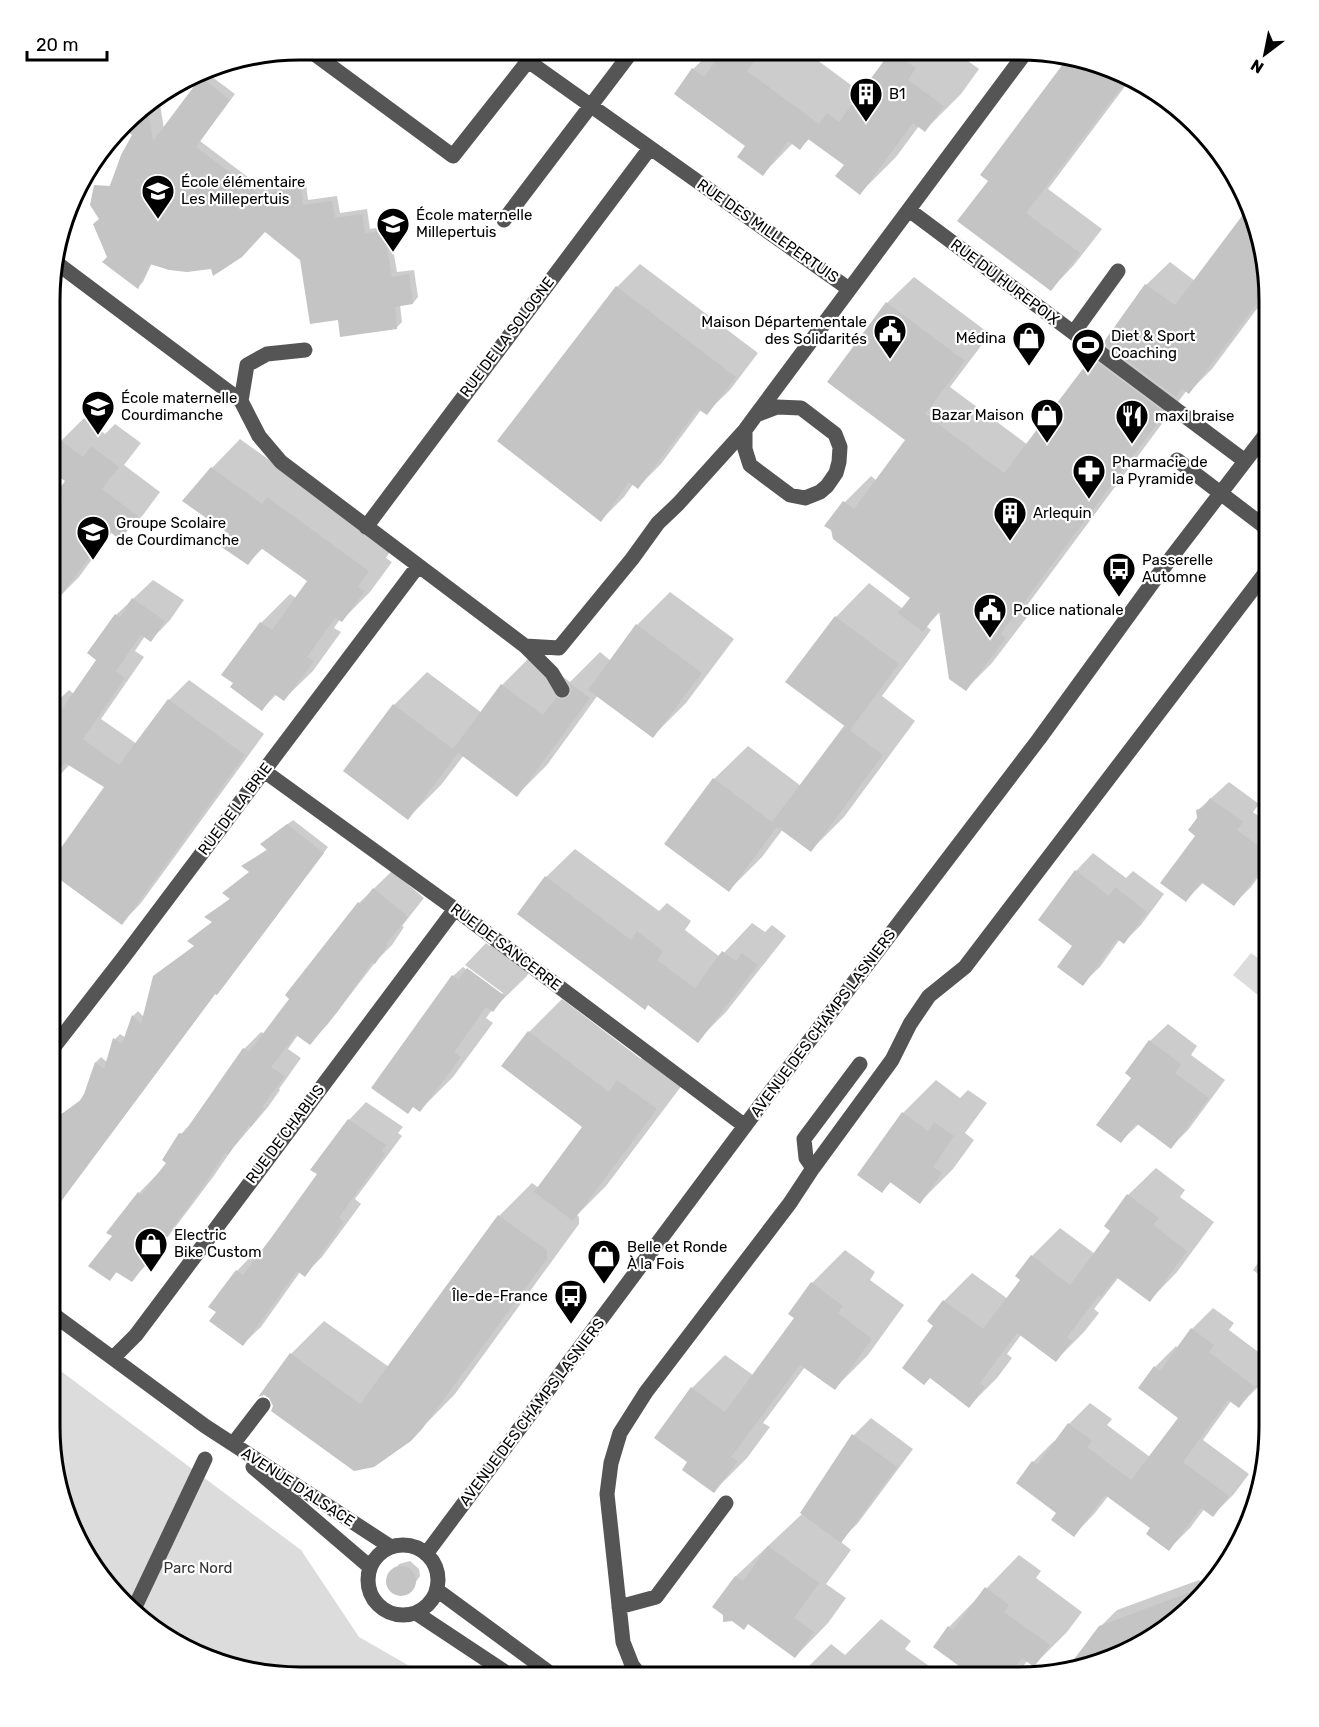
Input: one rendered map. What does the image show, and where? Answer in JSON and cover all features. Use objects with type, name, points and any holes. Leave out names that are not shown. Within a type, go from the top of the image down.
[{"type":"street","points":[[323,60],[453,156],[527,60]]},
{"type":"street","name":"RUE DES MILLEPERTUIS","points":[[537,60],[592,106],[849,289],[1020,60]]},
{"type":"street","points":[[504,220],[626,60]]},
{"type":"street","name":"RUE DE LA SOLOGNE","points":[[366,527],[650,148]]},
{"type":"street","name":"RUE DU HUREPOIX","points":[[909,210],[1245,461]]},
{"type":"street","points":[[62,267],[242,401],[259,436],[281,462],[525,646],[552,673],[562,690]]},
{"type":"street","points":[[1074,332],[1118,271]]},
{"type":"street","points":[[525,646],[559,648],[632,559],[658,523],[745,430],[849,289]]},
{"type":"street","points":[[242,401],[247,365],[267,354],[304,350]]},
{"type":"street","points":[[745,430],[745,449],[750,465],[790,495],[805,498],[827,486],[836,473],[839,462],[840,447],[836,434],[801,408],[777,407],[756,415]]},
{"type":"street","name":"AVENUE DES CHAMPS LASNIERS","points":[[426,1554],[745,1126],[1039,740],[1161,571],[1259,443]]},
{"type":"street","points":[[1177,460],[1259,522]]},
{"type":"street","name":"RUE DE LA BRIE","points":[[60,1039],[418,566]]},
{"type":"street","points":[[633,1667],[623,1642],[607,1494],[611,1463],[620,1432],[646,1392],[790,1203],[892,1060],[910,1024],[929,996],[965,967],[1259,581]]},
{"type":"street","name":"RUE DE SANCERRE","points":[[264,771],[455,909],[745,1126]]},
{"type":"street","name":"RUE DE CHABLIS","points":[[113,1358],[136,1335],[455,909]]},
{"type":"street","points":[[813,1168],[806,1158],[804,1139],[860,1064]]},
{"type":"street","name":"AVENUE D'ALSACE","points":[[60,1319],[205,1426],[391,1547]]},
{"type":"street","points":[[233,1444],[262,1405]]},
{"type":"street","name":"AVENUE D'ALSACE","points":[[205,1426],[370,1567]]},
{"type":"street","points":[[137,1603],[205,1459]]},
{"type":"street","points":[[619,1607],[656,1597],[726,1503]]},
{"type":"street","points":[[410,1546],[426,1554],[437,1571],[437,1590],[432,1600],[416,1613],[405,1616],[383,1609],[374,1600],[369,1590],[370,1567],[375,1558],[391,1547],[410,1546]]},
{"type":"street","points":[[437,1590],[542,1667]]},
{"type":"street","points":[[416,1613],[497,1667]]},
{"type":"green space","points":[[1251,953],[1259,959],[1259,996],[1233,975]]},
{"type":"green space","name":"Parc Nord","points":[[60,1370],[301,1550],[359,1637],[411,1667],[300,1667],[268,1665],[238,1659],[208,1649],[180,1635],[130,1597],[92,1547],[78,1519],[68,1489],[62,1459]]},
{"type":"building","points":[[716,60],[755,60],[747,71],[819,124],[827,113],[839,122],[884,60],[904,60],[916,68],[908,80],[944,106],[925,132],[913,123],[860,195],[835,176],[844,165],[808,139],[800,150],[788,141],[763,176],[737,157],[745,146],[674,94],[692,68],[704,77]]},
{"type":"building","points":[[1063,64],[1081,68],[1124,84],[1026,213],[1080,253],[1051,291],[957,221],[988,181],[980,175]]},
{"type":"building","points":[[204,80],[230,100],[196,147],[259,194],[301,188],[303,205],[332,201],[335,218],[362,214],[365,233],[384,231],[392,277],[409,274],[413,304],[395,307],[397,329],[340,337],[338,320],[310,324],[300,260],[265,232],[242,257],[213,276],[211,269],[187,272],[169,270],[150,264],[138,289],[102,262],[107,257],[93,224],[99,219],[90,205],[94,185],[110,186],[121,155],[132,135],[128,132],[149,114],[153,141],[196,84]]},
{"type":"building","points":[[1243,214],[1257,268],[1259,301],[1189,394],[1182,389],[1176,397],[1103,343],[1145,284],[1175,305]]},
{"type":"building","points":[[616,286],[736,377],[707,415],[698,409],[638,489],[629,482],[601,522],[497,441]]},
{"type":"building","points":[[886,302],[965,361],[925,414],[1004,473],[1091,358],[1165,413],[1002,632],[1001,635],[1006,638],[966,691],[949,679],[939,611],[923,632],[898,613],[910,598],[833,539],[831,530],[824,526],[843,501],[854,509],[905,440],[827,382]]},
{"type":"building","points":[[60,440],[83,457],[91,446],[119,467],[102,489],[138,516],[120,540],[109,531],[60,597],[60,488],[65,481],[60,477]]},
{"type":"building","points":[[211,467],[262,504],[267,497],[369,571],[358,587],[365,591],[342,622],[335,618],[307,657],[314,661],[284,701],[274,694],[262,711],[230,687],[233,683],[221,675],[260,622],[272,630],[307,581],[261,548],[248,565],[220,546],[229,534],[182,501]]},
{"type":"building","points":[[132,598],[165,621],[151,642],[141,635],[116,671],[125,678],[83,739],[119,765],[168,699],[245,755],[122,925],[60,880],[60,849],[104,787],[65,763],[60,770],[60,712],[96,660],[87,653],[115,614],[120,617]]},
{"type":"building","points":[[835,616],[899,664],[850,730],[785,682]]},
{"type":"building","points":[[636,624],[702,673],[653,738],[588,690]]},
{"type":"building","points":[[568,682],[590,698],[517,797],[453,749],[501,684],[543,715],[556,698],[563,700],[570,695],[572,689]]},
{"type":"building","points":[[393,704],[458,753],[408,820],[343,771]]},
{"type":"building","points":[[844,726],[883,755],[811,852],[777,827],[729,892],[664,844],[713,778],[772,822]]},
{"type":"building","points":[[1210,798],[1243,822],[1237,830],[1259,846],[1259,872],[1234,906],[1201,882],[1186,902],[1160,883],[1195,836],[1188,830],[1197,818],[1196,810],[1203,808]]},
{"type":"building","points":[[287,824],[324,853],[217,995],[215,994],[60,1203],[60,1115],[79,1102],[95,1062],[104,1069],[113,1038],[122,1044],[132,1015],[141,1024],[153,976],[194,946],[187,941],[212,922],[204,917],[230,899],[222,893],[249,872],[241,866],[267,850],[260,844]]},
{"type":"building","points":[[1075,870],[1109,896],[1115,887],[1147,912],[1124,944],[1117,939],[1083,986],[1057,967],[1072,946],[1038,920]]},
{"type":"building","points":[[545,876],[631,940],[637,931],[663,951],[657,960],[695,988],[722,951],[736,961],[742,953],[758,965],[698,1043],[648,1005],[645,1010],[517,914]]},
{"type":"building","points":[[373,888],[408,917],[386,944],[388,945],[375,964],[372,962],[338,1011],[310,1045],[296,1035],[271,1067],[285,1076],[262,1107],[264,1108],[251,1127],[249,1125],[228,1155],[225,1153],[196,1197],[132,1282],[116,1272],[110,1281],[88,1266],[112,1236],[106,1233],[138,1192],[141,1195],[166,1163],[162,1160],[179,1133],[183,1134],[243,1048],[249,1052],[289,999],[285,995],[358,902],[361,904]]},
{"type":"building","points":[[467,968],[505,996],[493,1012],[486,1007],[454,1052],[461,1057],[420,1112],[413,1107],[408,1114],[371,1088],[452,975],[458,980]]},
{"type":"building","points":[[528,1031],[609,1092],[617,1080],[657,1109],[573,1221],[534,1192],[582,1127],[501,1066]]},
{"type":"building","points":[[1149,1040],[1181,1064],[1175,1073],[1209,1098],[1171,1149],[1136,1123],[1121,1143],[1096,1125],[1131,1078],[1125,1073]]},
{"type":"building","points":[[902,1112],[928,1131],[934,1122],[954,1136],[933,1167],[942,1173],[920,1204],[890,1182],[882,1193],[857,1175]]},
{"type":"building","points":[[348,1119],[386,1145],[382,1151],[385,1154],[339,1217],[344,1222],[305,1277],[297,1271],[243,1346],[209,1321],[216,1312],[208,1307],[236,1270],[243,1275],[271,1238],[317,1174],[310,1170]]},
{"type":"building","points":[[1127,1194],[1159,1218],[1153,1225],[1187,1251],[1150,1302],[1116,1277],[1067,1337],[1072,1341],[1056,1362],[1017,1333],[980,1383],[985,1387],[969,1408],[930,1378],[924,1385],[902,1368],[933,1326],[927,1321],[943,1300],[983,1329],[1020,1280],[1015,1276],[1031,1255],[1070,1285],[1110,1231],[1104,1226]]},
{"type":"building","points":[[498,1215],[547,1250],[547,1259],[411,1441],[374,1467],[354,1471],[271,1411],[273,1406],[269,1398],[264,1395],[258,1397],[290,1353],[360,1404]]},
{"type":"building","points":[[811,1282],[843,1306],[838,1313],[872,1339],[835,1390],[800,1365],[731,1457],[738,1461],[714,1493],[682,1470],[687,1462],[654,1438],[691,1387],[725,1412],[794,1318],[788,1314]]},
{"type":"building","points":[[1191,1328],[1214,1345],[1209,1352],[1255,1387],[1239,1408],[1228,1400],[1183,1462],[1229,1496],[1213,1517],[1201,1508],[1169,1551],[1146,1534],[1150,1528],[1105,1495],[1074,1537],[1051,1520],[1056,1513],[1016,1483],[1032,1461],[1037,1465],[1068,1423],[1092,1441],[1087,1447],[1131,1480],[1178,1418],[1138,1388],[1154,1366],[1160,1371]]},
{"type":"building","points":[[852,1434],[897,1467],[841,1543],[800,1513]]},
{"type":"building","points":[[768,1546],[819,1583],[794,1618],[814,1632],[795,1658],[748,1624],[744,1630],[732,1621],[723,1622],[723,1615],[712,1607],[735,1576],[743,1581]]},
{"type":"building","points":[[401,1566],[407,1567],[415,1575],[415,1587],[407,1595],[401,1596],[395,1595],[387,1587],[386,1581],[387,1575],[395,1567]]},
{"type":"building","points":[[985,1587],[1009,1605],[1004,1612],[1050,1645],[1035,1666],[1022,1658],[1015,1667],[960,1667],[933,1647],[948,1626],[953,1630]]},
{"type":"building","points":[[1194,1591],[1165,1617],[1139,1635],[1111,1649],[1073,1661],[1099,1626]]},
{"type":"place","name":"B1","points":[[866,123]]},
{"type":"place","name":"École élémentaire Les Millepertuis","points":[[158,220]]},
{"type":"place","name":"École maternelle Millepertuis","points":[[393,253]]},
{"type":"place","name":"Maison Départementale des Solidarités","points":[[890,360]]},
{"type":"place","name":"Médina","points":[[1029,367]]},
{"type":"place","name":"Diet & Sport Coaching","points":[[1088,374]]},
{"type":"place","name":"École maternelle Courdimanche","points":[[98,436]]},
{"type":"place","name":"Bazar Maison","points":[[1047,444]]},
{"type":"place","name":"maxi braise","points":[[1132,445]]},
{"type":"place","name":"Pharmacie de la Pyramide","points":[[1089,500]]},
{"type":"place","name":"Arlequin","points":[[1010,542]]},
{"type":"place","name":"Groupe Scolaire de Courdimanche","points":[[93,561]]},
{"type":"place","name":"Passerelle Automne","points":[[1119,598]]},
{"type":"place","name":"Police nationale","points":[[990,639]]},
{"type":"place","name":"Electric Bike Custom","points":[[151,1273]]},
{"type":"place","name":"Belle et Ronde À la Fois","points":[[604,1285]]},
{"type":"place","name":"Île-de-France","points":[[571,1325]]}]
